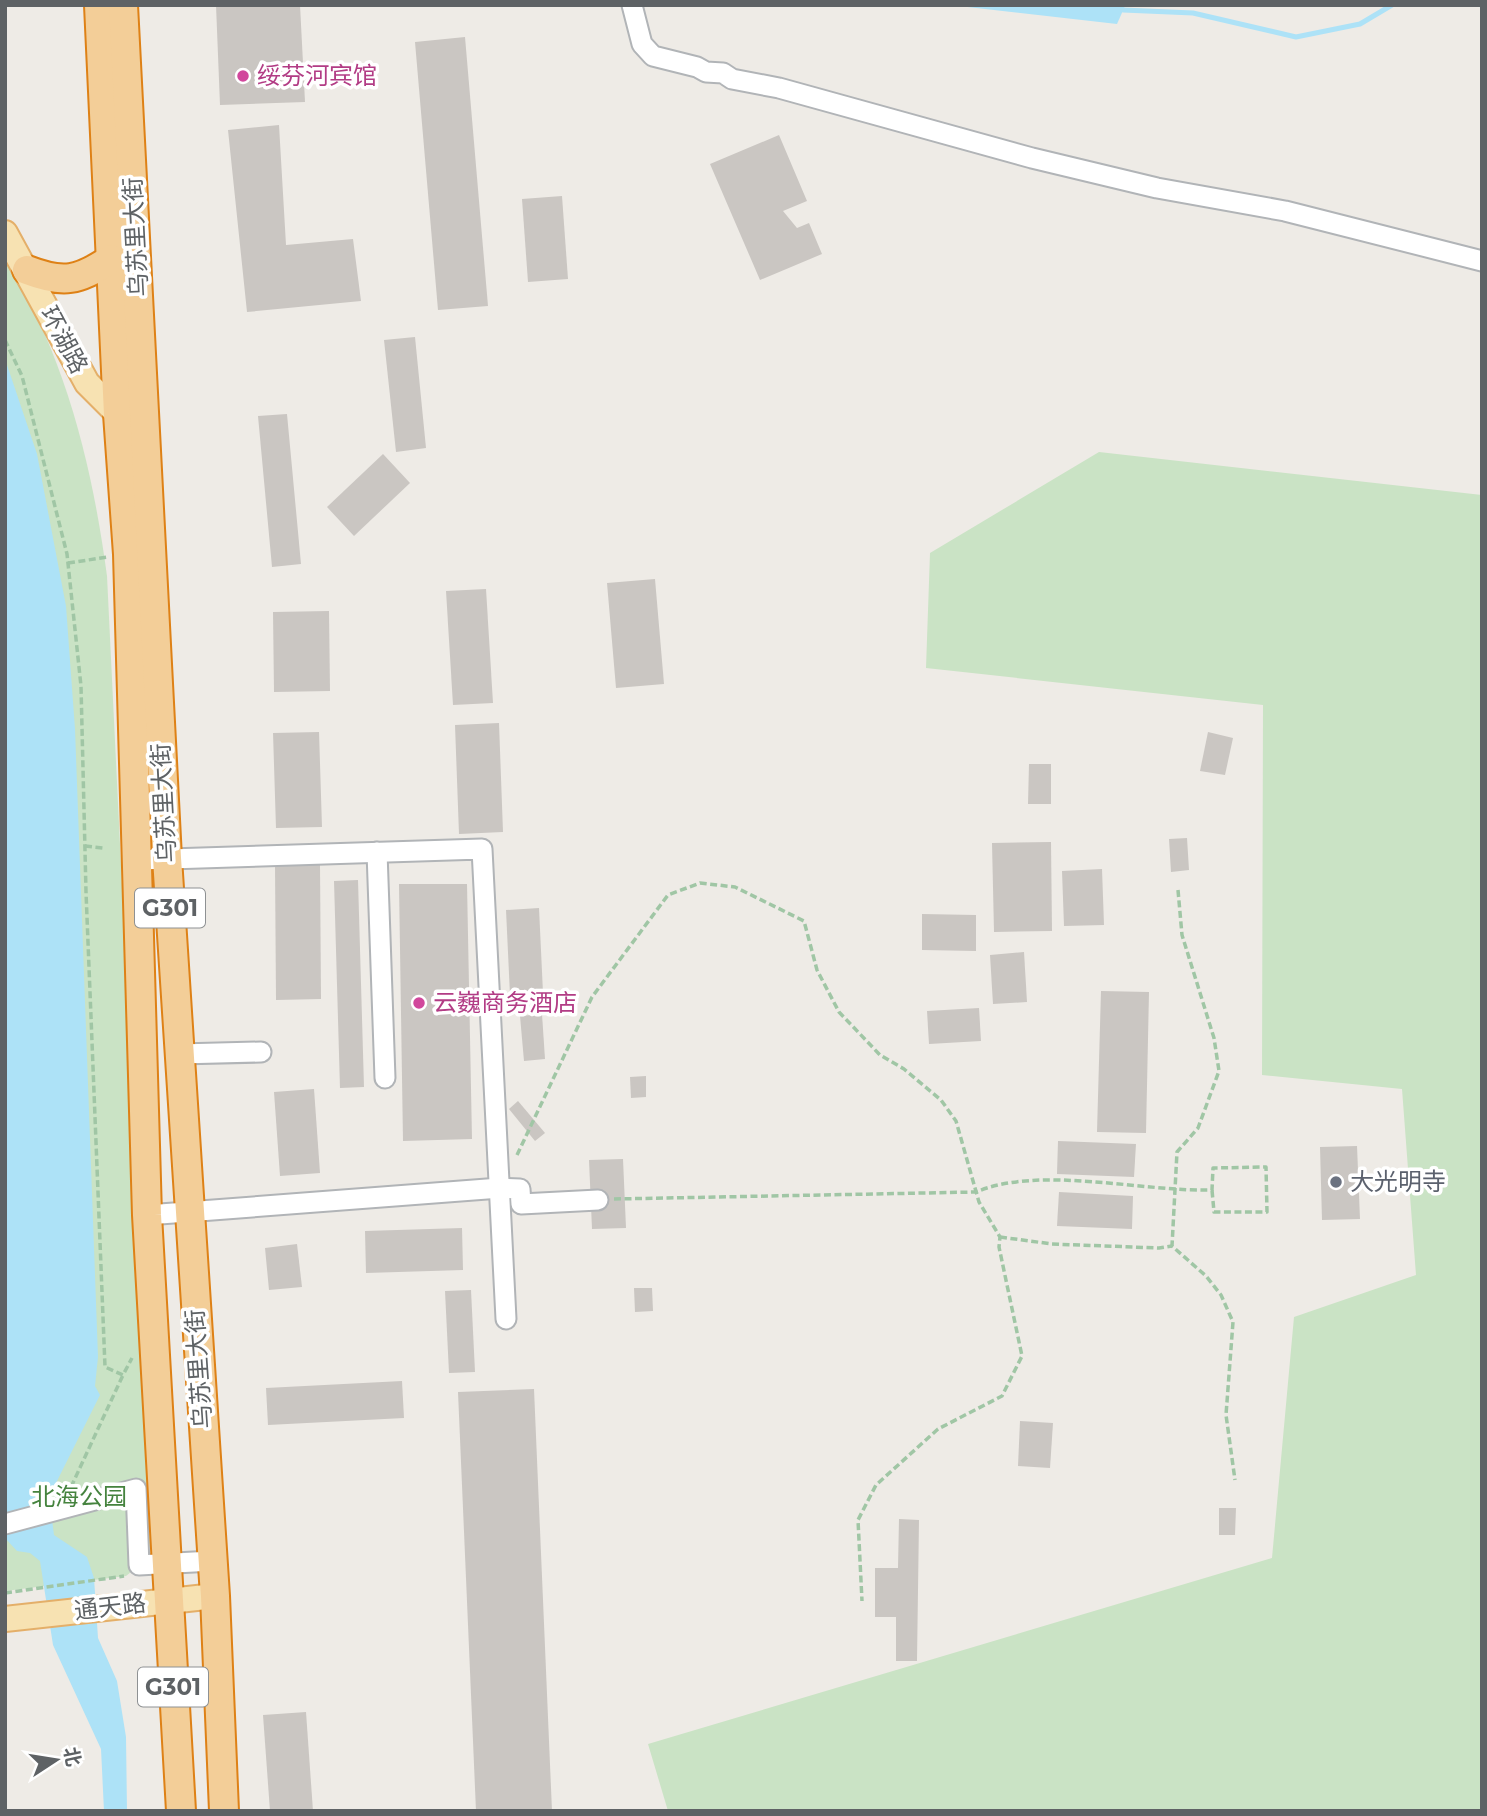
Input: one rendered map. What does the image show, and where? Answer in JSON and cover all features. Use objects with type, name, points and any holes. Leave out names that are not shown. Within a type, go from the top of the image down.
[{"type":"highway","name":"乌苏里大街","points":[[99,5],[118,414],[128,554],[147,1215],[180,1811]]},
{"type":"highway","name":"乌苏里大街","points":[[123,5],[167,858],[215,1596],[224,1811]]},
{"type":"highway","points":[[27,270],[50,279],[64,280],[91,272],[111,259]]},
{"type":"main road","name":"环湖路","points":[[5,233],[87,383],[118,414],[146,425]]},
{"type":"main road","name":"通天路","points":[[12,1619],[215,1596]]},
{"type":"street","points":[[632,5],[642,44],[653,56],[697,67],[706,72],[723,73],[732,79],[779,88],[1032,158],[1157,188],[1285,211],[1482,261]]},
{"type":"street","points":[[138,860],[482,849],[506,1319]]},
{"type":"street","points":[[377,852],[385,1078]]},
{"type":"street","points":[[179,1054],[261,1052]]},
{"type":"street","points":[[147,1215],[500,1188],[520,1189],[521,1204],[598,1200]]},
{"type":"street","points":[[5,1524],[136,1489],[139,1565],[212,1561]]},
{"type":"path","points":[[5,340],[22,376],[68,563],[82,687],[85,846],[105,1367],[123,1375]]},
{"type":"path","points":[[68,563],[128,554]]},
{"type":"path","points":[[85,846],[103,848]]},
{"type":"path","points":[[500,1188],[592,997],[668,895],[700,883],[735,887],[804,921],[817,970],[839,1012],[880,1055],[904,1069],[941,1100],[956,1121],[976,1192],[1000,1237],[999,1247],[1010,1311],[1022,1356],[1002,1396],[938,1429],[876,1485],[858,1520],[862,1601]]},
{"type":"path","points":[[1172,1245],[1177,1152],[1198,1128],[1219,1071],[1214,1038],[1182,935],[1178,890]]},
{"type":"path","points":[[1266,1167],[1267,1212],[1214,1212],[1212,1190],[1213,1168],[1266,1167]]},
{"type":"path","points":[[598,1200],[976,1192],[991,1186],[1051,1180],[1175,1191],[1212,1190]]},
{"type":"path","points":[[1000,1237],[1066,1244],[1159,1248],[1172,1245]]},
{"type":"path","points":[[1172,1245],[1206,1276],[1221,1295],[1233,1322],[1226,1415],[1235,1480]]},
{"type":"path","points":[[61,1509],[136,1349]]},
{"type":"path","points":[[5,1593],[126,1576]]},
{"type":"green space","name":"北海公园","points":[[5,258],[44,333],[73,411],[93,493],[107,576],[153,1526],[147,1559],[126,1576],[5,1591]]},
{"type":"green space","points":[[1099,452],[1482,495],[1482,1811],[668,1811],[648,1744],[1272,1558],[1294,1317],[1416,1275],[1402,1089],[1262,1075],[1263,705],[926,668],[930,553]]},
{"type":"water","points":[[950,5],[1120,5],[1125,6],[1117,24]]},
{"type":"water","points":[[5,359],[37,454],[66,606],[75,729],[98,1357],[95,1386],[100,1395],[49,1497],[54,1535],[87,1557],[94,1578],[98,1638],[117,1681],[126,1737],[127,1811],[104,1811],[101,1749],[53,1645],[40,1561],[30,1553],[17,1551],[5,1538]]},
{"type":"building","points":[[216,5],[300,5],[305,102],[220,105]]},
{"type":"building","points":[[465,37],[488,306],[438,310],[415,42]]},
{"type":"building","points":[[279,125],[286,245],[353,239],[361,301],[247,312],[228,130]]},
{"type":"building","points":[[779,135],[807,201],[783,211],[797,228],[809,223],[822,254],[760,280],[710,164]]},
{"type":"building","points":[[562,196],[568,279],[528,282],[522,199]]},
{"type":"building","points":[[415,337],[426,448],[396,452],[384,340]]},
{"type":"building","points":[[287,414],[301,564],[272,567],[258,416]]},
{"type":"building","points":[[383,454],[410,483],[354,536],[327,507]]},
{"type":"building","points":[[655,579],[664,684],[616,688],[607,583]]},
{"type":"building","points":[[486,589],[493,703],[453,705],[446,591]]},
{"type":"building","points":[[329,611],[330,691],[274,692],[273,612]]},
{"type":"building","points":[[499,723],[503,832],[459,834],[455,725]]},
{"type":"building","points":[[319,732],[322,827],[276,828],[273,733]]},
{"type":"building","points":[[1208,732],[1233,738],[1225,775],[1200,771]]},
{"type":"building","points":[[1029,764],[1051,764],[1051,804],[1028,804]]},
{"type":"building","points":[[1187,838],[1189,870],[1171,872],[1169,839]]},
{"type":"building","points":[[1051,842],[1052,931],[994,932],[992,843]]},
{"type":"building","points":[[275,865],[320,865],[321,999],[276,1000]]},
{"type":"building","points":[[1102,869],[1104,925],[1064,926],[1062,871]]},
{"type":"building","points":[[358,880],[364,1087],[340,1088],[334,881]]},
{"type":"building","points":[[399,884],[467,884],[472,1139],[403,1141]]},
{"type":"building","points":[[539,908],[543,993],[510,995],[506,910]]},
{"type":"building","points":[[922,914],[976,915],[976,951],[922,950]]},
{"type":"building","points":[[1024,952],[1027,1002],[993,1004],[990,955]]},
{"type":"building","points":[[1101,991],[1149,992],[1146,1133],[1097,1132]]},
{"type":"building","points":[[979,1008],[981,1041],[929,1044],[927,1011]]},
{"type":"building","points":[[542,1014],[545,1059],[524,1061],[520,1016]]},
{"type":"building","points":[[646,1076],[646,1097],[631,1098],[630,1077]]},
{"type":"building","points":[[314,1089],[320,1173],[280,1176],[274,1092]]},
{"type":"building","points":[[518,1101],[545,1133],[535,1141],[509,1109]]},
{"type":"building","points":[[1058,1141],[1136,1144],[1134,1177],[1057,1174]]},
{"type":"building","points":[[1357,1146],[1360,1219],[1322,1220],[1320,1147]]},
{"type":"building","points":[[623,1159],[626,1228],[592,1229],[589,1160]]},
{"type":"building","points":[[1059,1192],[1133,1196],[1132,1229],[1057,1226]]},
{"type":"building","points":[[462,1228],[463,1270],[366,1273],[365,1231]]},
{"type":"building","points":[[297,1244],[302,1287],[269,1290],[265,1248]]},
{"type":"building","points":[[634,1288],[652,1288],[653,1311],[635,1312]]},
{"type":"building","points":[[471,1290],[475,1372],[449,1373],[445,1291]]},
{"type":"building","points":[[402,1381],[404,1418],[268,1425],[266,1388]]},
{"type":"building","points":[[534,1389],[552,1811],[476,1811],[458,1392]]},
{"type":"building","points":[[1020,1421],[1053,1423],[1050,1468],[1018,1466]]},
{"type":"building","points":[[1219,1508],[1236,1508],[1235,1535],[1219,1535]]},
{"type":"building","points":[[899,1519],[919,1520],[917,1661],[896,1661],[896,1617],[875,1617],[875,1568],[898,1568]]},
{"type":"building","points":[[306,1712],[313,1811],[270,1811],[263,1715]]},
{"type":"waterway","points":[[1123,10],[1193,13],[1296,37],[1360,24],[1392,5]]},
{"type":"place","name":"绥芬河宾馆","points":[[243,76]]},
{"type":"place","name":"云巍商务酒店","points":[[419,1003]]},
{"type":"place","name":"大光明寺","points":[[1336,1182]]}]
